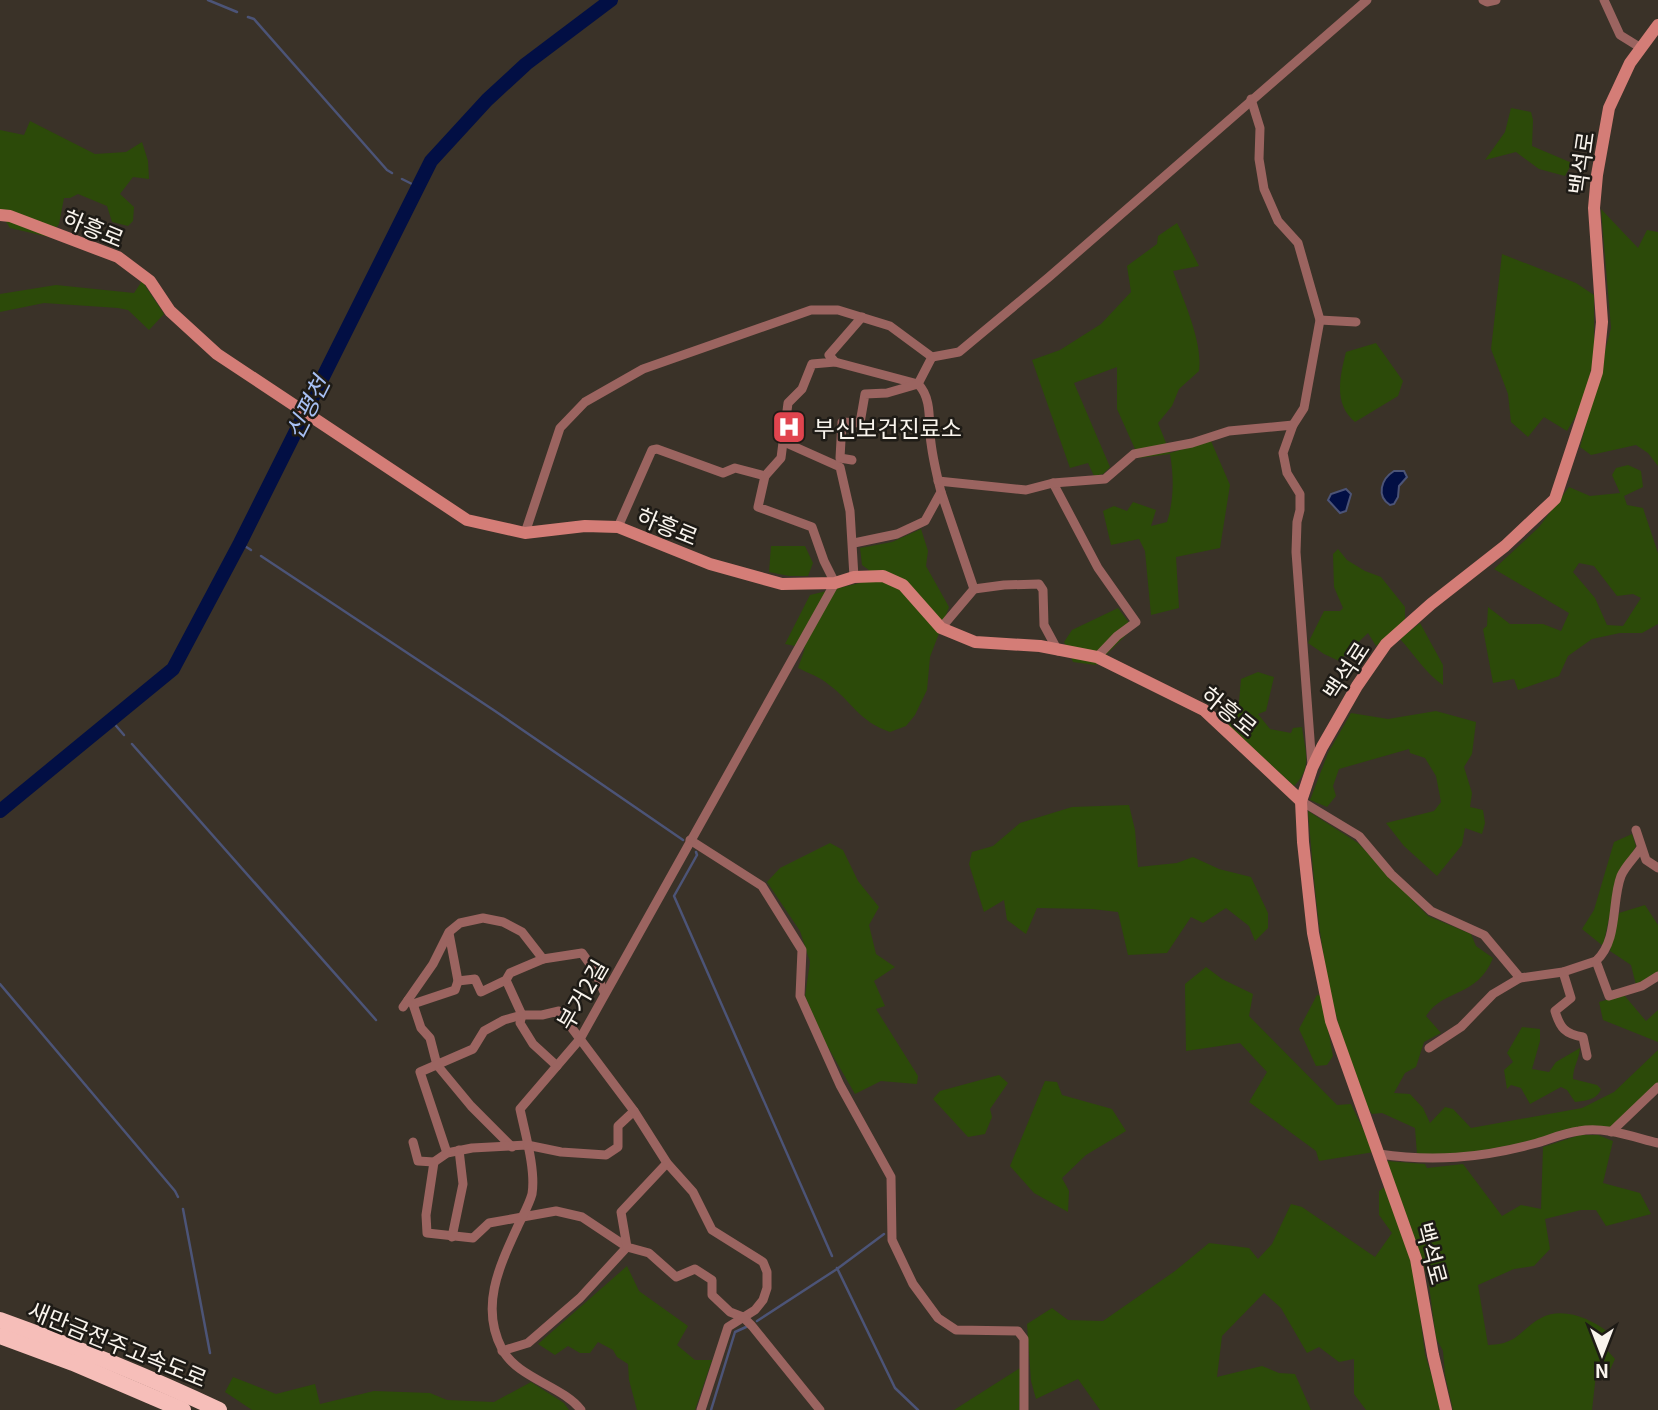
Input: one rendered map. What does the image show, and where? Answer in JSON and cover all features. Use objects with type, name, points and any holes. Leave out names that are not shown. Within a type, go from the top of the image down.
[{"type":"highway","name":"새만금전주고속도로","points":[[0,1320],[97,1356],[219,1410]]},
{"type":"highway","name":"새만금전주고속도로","points":[[0,1336],[73,1363],[183,1410]]},
{"type":"street","points":[[525,533],[560,428],[585,402],[643,369],[811,310],[838,310],[890,326],[932,357],[959,352],[1367,0]]},
{"type":"street","points":[[1483,0],[1496,0]]},
{"type":"street","points":[[1604,0],[1619,35],[1641,48]]},
{"type":"street","name":"백석로","points":[[1446,1410],[1416,1259],[1331,1021],[1313,933],[1301,801],[1312,768],[1357,687],[1386,645],[1431,604],[1505,546],[1555,499],[1597,372],[1602,322],[1594,208],[1609,108],[1618,85],[1658,25]]},
{"type":"street","points":[[1251,99],[1259,128],[1259,159],[1264,189],[1278,220],[1298,243],[1321,320],[1304,408],[1293,425],[1283,453],[1287,472],[1300,494],[1296,552],[1312,768]]},
{"type":"street","name":"하흥로","points":[[0,215],[10,216],[118,257],[150,281],[170,311],[217,354],[467,520],[525,533],[585,526],[618,527],[710,564],[782,584],[835,583],[854,577],[883,576],[903,585],[931,614],[940,628],[975,642],[1040,646],[1097,657],[1204,710],[1301,801]]},
{"type":"street","points":[[835,362],[829,355],[862,317]]},
{"type":"street","points":[[1321,320],[1356,322]]},
{"type":"street","points":[[852,460],[840,458],[842,422],[860,423],[865,394],[887,393],[918,384],[932,357]]},
{"type":"street","points":[[835,583],[812,527],[758,507],[765,477],[781,458],[788,402],[802,389],[812,364],[835,362],[918,384],[923,389],[929,405],[931,441],[938,481],[974,589]]},
{"type":"street","points":[[938,481],[1026,490],[1053,483],[1105,479],[1134,454],[1192,443],[1228,431],[1293,425]]},
{"type":"street","points":[[784,442],[840,467],[850,511],[854,577]]},
{"type":"street","points":[[618,527],[652,450],[657,449],[723,473],[735,468],[765,477]]},
{"type":"street","points":[[1053,483],[1098,568],[1136,622],[1116,636],[1097,657]]},
{"type":"street","points":[[854,543],[897,534],[925,521],[941,492]]},
{"type":"street","name":"부거2길","points":[[502,1351],[491,1318],[492,1292],[501,1261],[532,1194],[532,1173],[520,1109],[579,1040],[835,583]]},
{"type":"street","points":[[940,628],[974,589],[1039,584],[1043,590],[1044,625],[1058,651]]},
{"type":"street","points":[[1301,801],[1359,836],[1391,874],[1431,911],[1485,935],[1520,978]]},
{"type":"street","points":[[1636,830],[1646,860],[1658,868]]},
{"type":"street","points":[[690,840],[762,886],[803,950],[800,996],[840,1085],[891,1177],[892,1240],[912,1284],[938,1318],[956,1330],[1018,1331],[1024,1339],[1024,1410]]},
{"type":"street","points":[[1429,1048],[1461,1027],[1493,994],[1520,978],[1563,972],[1596,961],[1603,954],[1614,922],[1621,875],[1641,848]]},
{"type":"street","points":[[408,1004],[449,932],[460,923],[480,919],[503,922],[522,932],[543,959]]},
{"type":"street","points":[[408,1004],[455,990],[458,981],[449,932]]},
{"type":"street","points":[[458,981],[475,979],[481,992],[506,980],[510,973],[543,959],[582,953],[595,971],[604,992]]},
{"type":"street","points":[[1596,961],[1609,996],[1642,986],[1658,976]]},
{"type":"street","points":[[1563,972],[1571,998],[1555,1010],[1559,1025],[1569,1035],[1583,1037],[1587,1056]]},
{"type":"street","points":[[506,980],[522,1015],[520,1023],[533,1044],[557,1066]]},
{"type":"street","points":[[408,1004],[421,1028],[430,1038],[437,1065],[471,1106],[512,1147]]},
{"type":"street","points":[[447,1153],[421,1072],[473,1049],[484,1031],[504,1020],[559,1011],[634,1111],[667,1163],[693,1192],[712,1230],[763,1262],[767,1272],[767,1288],[763,1300],[755,1310],[728,1327],[701,1410]]},
{"type":"street","points":[[1611,1132],[1658,1087]]},
{"type":"street","points":[[413,1142],[418,1161],[434,1162],[447,1153],[458,1150],[527,1145],[561,1152],[606,1155],[618,1147],[618,1126],[634,1111]]},
{"type":"street","points":[[1379,1154],[1415,1159],[1450,1159],[1530,1145],[1580,1130],[1611,1132],[1658,1143]]},
{"type":"street","points":[[452,1237],[463,1184],[458,1150]]},
{"type":"street","points":[[434,1162],[426,1215],[427,1233],[473,1238],[489,1223],[521,1219],[530,1214],[556,1211],[582,1217],[627,1247],[649,1253],[676,1277],[695,1269],[712,1280],[712,1296],[730,1312],[743,1317],[820,1410]]},
{"type":"street","points":[[627,1247],[621,1212],[667,1163]]},
{"type":"street","points":[[581,1410],[516,1366],[502,1351],[528,1343],[580,1298],[627,1247]]},
{"type":"green space","points":[[1511,108],[1531,112],[1532,146],[1572,163],[1565,176],[1539,169],[1516,152],[1485,160],[1505,132]]},
{"type":"green space","points":[[30,121],[95,154],[126,152],[142,142],[148,161],[149,179],[133,177],[120,194],[134,207],[133,221],[128,226],[112,222],[107,206],[78,194],[64,198],[59,224],[49,237],[10,228],[0,212],[0,130],[24,135]]},
{"type":"green space","points":[[1601,209],[1638,248],[1647,230],[1658,232],[1658,466],[1648,453],[1636,445],[1591,455],[1580,447],[1611,328]]},
{"type":"green space","points":[[1177,223],[1199,266],[1173,271],[1195,334],[1199,371],[1179,389],[1172,406],[1158,423],[1170,453],[1211,441],[1230,485],[1220,548],[1176,557],[1179,608],[1151,615],[1145,551],[1139,539],[1111,545],[1103,511],[1114,506],[1127,511],[1133,502],[1156,510],[1151,526],[1167,522],[1173,488],[1170,454],[1139,458],[1117,409],[1117,367],[1074,383],[1110,467],[1103,474],[1094,476],[1088,463],[1070,468],[1032,360],[1060,350],[1101,324],[1131,292],[1127,266],[1157,244],[1158,236]]},
{"type":"green space","points":[[1502,254],[1576,283],[1594,295],[1594,359],[1581,407],[1567,431],[1544,417],[1528,437],[1511,422],[1508,394],[1491,349]]},
{"type":"green space","points":[[142,281],[164,314],[149,330],[128,310],[118,308],[44,303],[0,312],[0,294],[56,285],[134,293]]},
{"type":"green space","points":[[1376,343],[1403,381],[1398,396],[1355,422],[1343,407],[1341,398],[1340,380],[1346,352]]},
{"type":"green space","points":[[1628,465],[1641,471],[1643,487],[1624,496],[1627,505],[1643,508],[1658,553],[1658,624],[1642,633],[1620,633],[1592,639],[1568,656],[1559,676],[1518,690],[1514,679],[1493,683],[1483,629],[1487,626],[1488,607],[1510,624],[1543,624],[1561,631],[1569,613],[1494,569],[1539,527],[1569,487],[1590,496],[1620,493],[1612,475],[1616,468]],"holes":[[[1579,563],[1594,566],[1617,596],[1633,594],[1641,598],[1623,626],[1607,625],[1595,598],[1573,572]]]},
{"type":"green space","points":[[921,529],[928,551],[926,566],[949,607],[930,657],[927,690],[915,715],[906,726],[890,732],[863,717],[837,691],[818,677],[798,668],[805,648],[785,644],[810,595],[864,582],[869,570],[862,565],[860,548],[892,542]]},
{"type":"green space","points":[[771,546],[805,546],[813,563],[808,576],[769,572]]},
{"type":"green space","points":[[1338,549],[1347,560],[1381,577],[1405,607],[1405,621],[1376,646],[1368,633],[1339,661],[1308,643],[1324,611],[1340,611],[1343,608],[1334,587],[1333,554]]},
{"type":"green space","points":[[1118,608],[1133,628],[1096,665],[1073,662],[1064,642],[1072,630]]},
{"type":"green space","points":[[1420,623],[1443,665],[1443,685],[1426,670],[1400,639]]},
{"type":"green space","points":[[1258,672],[1274,677],[1266,711],[1258,714],[1270,729],[1291,733],[1293,728],[1302,727],[1306,765],[1294,786],[1229,726],[1234,702],[1239,702],[1241,679]]},
{"type":"green space","points":[[1436,711],[1476,722],[1472,754],[1464,767],[1472,793],[1470,807],[1483,810],[1485,823],[1482,834],[1465,828],[1462,845],[1437,876],[1404,846],[1386,823],[1434,811],[1441,802],[1436,776],[1425,758],[1410,753],[1409,749],[1339,769],[1333,786],[1336,796],[1327,807],[1310,800],[1328,753],[1351,713],[1388,719]]},
{"type":"green space","points":[[1129,805],[1135,830],[1138,867],[1177,863],[1193,857],[1219,869],[1251,877],[1268,913],[1268,928],[1255,941],[1249,926],[1226,908],[1203,923],[1191,917],[1167,953],[1128,955],[1118,912],[1037,908],[1026,934],[1007,920],[1004,900],[984,912],[969,864],[972,852],[993,846],[1020,823],[1072,807]]},
{"type":"green space","points":[[1308,811],[1358,843],[1428,916],[1471,934],[1476,946],[1493,958],[1486,971],[1470,987],[1442,1001],[1426,1016],[1441,1033],[1424,1042],[1416,1067],[1405,1073],[1394,1093],[1410,1094],[1423,1108],[1430,1123],[1445,1107],[1453,1109],[1471,1128],[1582,1108],[1614,1092],[1658,1050],[1658,1083],[1610,1129],[1584,1126],[1527,1142],[1463,1154],[1417,1154],[1415,1128],[1382,1113],[1372,1114],[1350,1062],[1330,990],[1321,940]]},
{"type":"green space","points":[[1632,834],[1636,846],[1617,881],[1603,946],[1582,929],[1594,910],[1614,842]]},
{"type":"green space","points":[[830,843],[843,850],[858,881],[879,907],[869,925],[876,954],[895,967],[874,981],[885,1006],[876,1009],[918,1076],[917,1084],[881,1081],[855,1094],[825,1042],[805,996],[810,962],[800,931],[767,882],[780,868]]},
{"type":"green space","points":[[1645,905],[1658,925],[1658,973],[1636,985],[1631,965],[1610,951],[1619,913]]},
{"type":"green space","points":[[1206,967],[1222,979],[1253,994],[1249,1016],[1337,1105],[1351,1104],[1374,1152],[1319,1161],[1316,1151],[1249,1102],[1267,1072],[1240,1043],[1186,1051],[1185,984]]},
{"type":"green space","points":[[1317,995],[1322,996],[1333,1056],[1327,1065],[1316,1066],[1299,1029]]},
{"type":"green space","points":[[1624,995],[1646,1021],[1658,1010],[1658,1042],[1603,1020],[1599,1002]]},
{"type":"green space","points":[[1522,1027],[1540,1029],[1540,1041],[1532,1069],[1549,1072],[1556,1062],[1580,1048],[1573,1079],[1597,1085],[1601,1089],[1597,1096],[1575,1102],[1567,1090],[1561,1087],[1530,1104],[1521,1088],[1511,1085],[1507,1089],[1504,1070],[1513,1062],[1507,1053]]},
{"type":"green space","points":[[999,1075],[1008,1083],[990,1109],[992,1117],[985,1134],[968,1137],[933,1099],[940,1091]]},
{"type":"green space","points":[[1045,1081],[1057,1082],[1062,1095],[1112,1109],[1126,1131],[1086,1155],[1062,1178],[1069,1191],[1068,1212],[1034,1193],[1010,1166]]},
{"type":"green space","points":[[1580,1135],[1598,1135],[1613,1141],[1603,1183],[1640,1193],[1651,1214],[1606,1226],[1596,1210],[1581,1210],[1545,1219],[1550,1249],[1534,1266],[1514,1269],[1478,1285],[1488,1345],[1513,1339],[1541,1318],[1558,1313],[1585,1319],[1608,1332],[1606,1349],[1615,1359],[1608,1374],[1596,1374],[1592,1410],[1453,1410],[1443,1351],[1436,1338],[1428,1278],[1387,1161],[1425,1164],[1427,1168],[1463,1164],[1502,1216],[1521,1205],[1541,1209],[1543,1147]]},
{"type":"green space","points":[[1386,1186],[1414,1271],[1425,1354],[1442,1410],[1366,1410],[1354,1394],[1354,1359],[1339,1362],[1319,1347],[1307,1353],[1281,1308],[1264,1293],[1222,1336],[1217,1377],[1262,1366],[1279,1373],[1295,1374],[1311,1410],[1100,1410],[1078,1379],[1036,1399],[1031,1381],[1027,1324],[1052,1308],[1068,1320],[1103,1321],[1175,1271],[1209,1243],[1249,1248],[1258,1259],[1272,1244],[1291,1204],[1302,1207],[1375,1257],[1392,1233],[1379,1215],[1379,1191]]},
{"type":"green space","points":[[627,1266],[639,1291],[688,1326],[677,1345],[695,1360],[712,1360],[695,1410],[637,1410],[628,1364],[617,1357],[613,1350],[598,1342],[590,1353],[580,1353],[568,1346],[555,1355],[538,1344]]},
{"type":"green space","points":[[1020,1368],[1019,1410],[954,1410]]},
{"type":"green space","points":[[233,1377],[276,1394],[315,1384],[320,1404],[374,1391],[430,1393],[447,1400],[494,1402],[531,1382],[564,1403],[569,1410],[252,1410],[225,1392]]},
{"type":"shaded area","points":[[1394,471],[1404,471],[1407,477],[1399,486],[1394,504],[1390,505],[1383,497],[1382,488],[1386,478]]},
{"type":"shaded area","points":[[1346,489],[1351,494],[1346,511],[1340,513],[1328,500],[1331,494]]},
{"type":"waterway","points":[[208,0],[237,12]]},
{"type":"waterway","name":"신평천","points":[[0,811],[173,669],[240,543],[431,161],[487,100],[526,64],[611,0]]},
{"type":"waterway","points":[[248,17],[254,19],[392,173]]},
{"type":"waterway","points":[[402,179],[418,187]]},
{"type":"waterway","points":[[240,543],[251,550]]},
{"type":"waterway","points":[[261,556],[683,840]]},
{"type":"waterway","points":[[111,720],[124,735]]},
{"type":"waterway","points":[[132,744],[376,1020]]},
{"type":"waterway","points":[[696,852],[697,855],[674,896],[832,1256]]},
{"type":"waterway","points":[[0,984],[178,1197]]},
{"type":"waterway","points":[[183,1209],[210,1353]]},
{"type":"waterway","points":[[757,1321],[837,1269],[884,1234]]},
{"type":"waterway","points":[[837,1268],[895,1388],[918,1410]]},
{"type":"waterway","points":[[711,1410],[735,1332],[746,1327]]},
{"type":"place","name":"부신보건진료소","points":[[789,427]]}]
